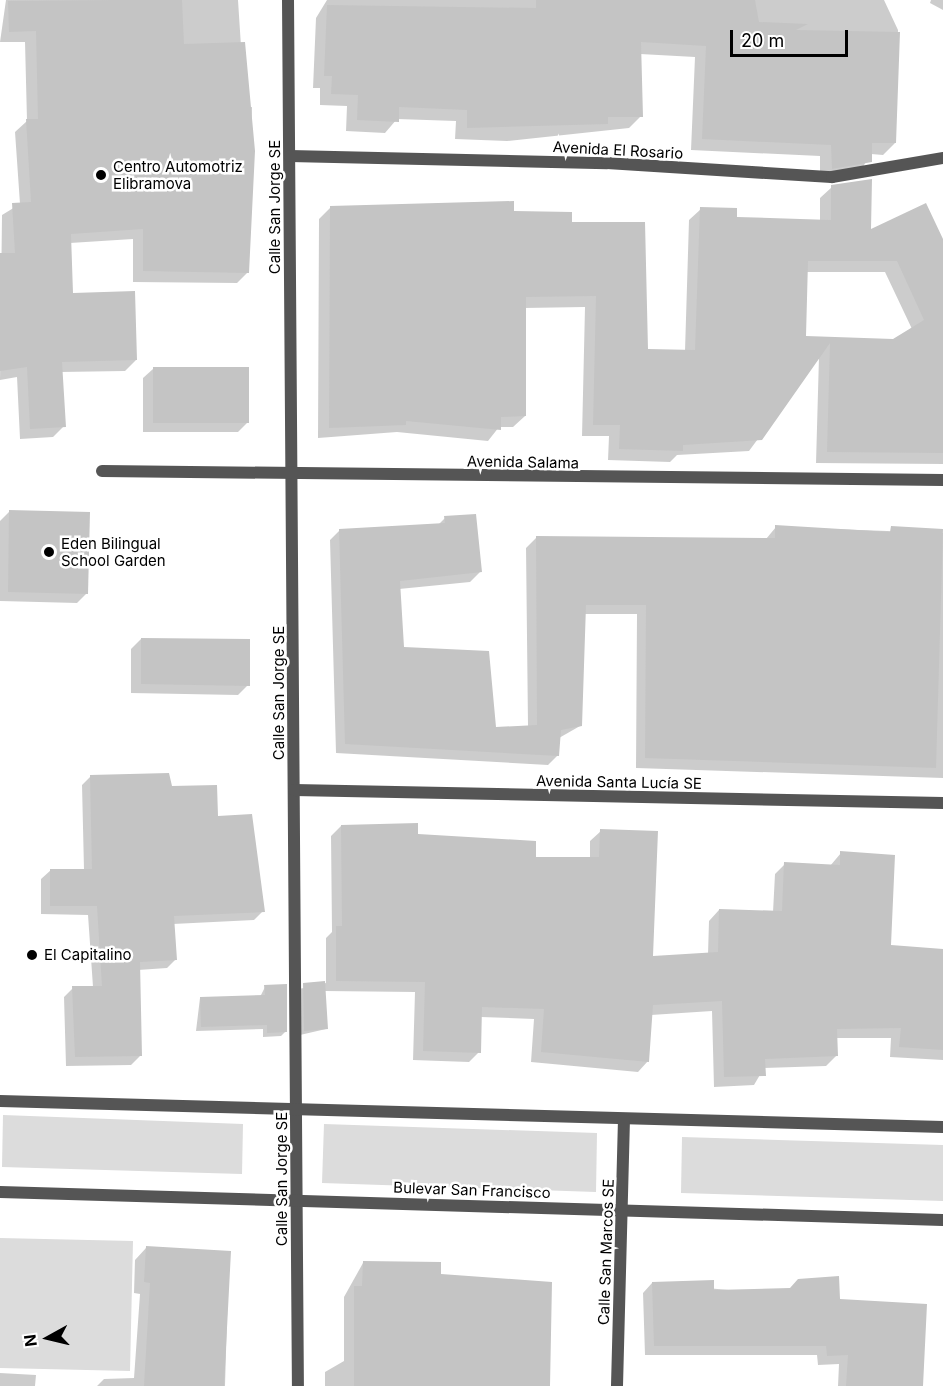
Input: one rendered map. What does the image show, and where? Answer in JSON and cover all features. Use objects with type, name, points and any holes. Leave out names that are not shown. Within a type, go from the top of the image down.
[{"type":"street","name":"Calle San Jorge SE","points":[[288,0],[298,1386]]},
{"type":"street","name":"Avenida El Rosario","points":[[290,156],[607,163],[832,177],[943,158]]},
{"type":"street","name":"Avenida Salama","points":[[102,471],[292,475],[943,480]]},
{"type":"street","name":"Avenida Santa Lucía SE","points":[[294,790],[943,803]]},
{"type":"street","points":[[0,1101],[943,1127]]},
{"type":"street","name":"Calle San Marcos SE","points":[[617,1386],[624,1119]]},
{"type":"street","name":"Bulevar San Francisco","points":[[0,1192],[943,1220]]},
{"type":"shaded area","points":[[3,1115],[243,1124],[242,1174],[2,1167]]},
{"type":"shaded area","points":[[324,1124],[597,1133],[596,1192],[322,1183]]},
{"type":"shaded area","points":[[682,1137],[943,1145],[943,1201],[681,1193]]},
{"type":"shaded area","points":[[0,1238],[133,1241],[130,1371],[0,1368]]},
{"type":"building","points":[[182,0],[184,44],[245,42],[255,151],[249,273],[143,271],[143,229],[71,234],[73,293],[135,291],[137,360],[62,362],[66,427],[30,429],[27,367],[0,371],[0,253],[15,253],[12,203],[31,202],[26,119],[38,119],[36,31],[9,32],[8,1]]},
{"type":"building","points":[[536,0],[755,0],[759,22],[808,24],[796,30],[900,32],[896,143],[872,143],[872,162],[832,169],[831,145],[702,139],[706,46],[641,42],[643,117],[608,117],[608,124],[467,128],[467,110],[399,107],[399,122],[357,120],[358,95],[331,94],[332,76],[324,76],[327,5],[536,8]]},
{"type":"building","points":[[872,179],[871,229],[926,203],[943,239],[943,453],[827,452],[830,343],[762,440],[683,445],[683,451],[619,449],[620,425],[593,425],[596,296],[526,297],[526,416],[501,417],[501,430],[406,421],[406,425],[329,428],[330,206],[514,201],[514,211],[572,212],[572,222],[645,222],[648,349],[695,350],[700,207],[737,208],[737,217],[831,220],[831,185]],"holes":[[[808,261],[897,261],[924,320],[893,339],[806,336]]]},
{"type":"building","points":[[153,367],[249,367],[249,423],[153,423]]},
{"type":"building","name":"Eden Bilingual School Garden","points":[[9,510],[90,512],[88,594],[8,592]]},
{"type":"building","points":[[476,514],[482,572],[400,581],[404,647],[489,651],[496,727],[537,725],[536,536],[775,538],[775,525],[890,532],[891,526],[943,529],[936,768],[645,758],[646,605],[586,605],[582,726],[561,730],[559,756],[345,744],[339,529],[445,523],[444,516]]},
{"type":"building","points":[[141,638],[250,639],[250,686],[141,684]]},
{"type":"building","points":[[169,773],[172,786],[217,785],[218,816],[252,814],[265,912],[174,916],[177,960],[140,962],[142,1056],[75,1057],[72,986],[102,986],[97,906],[50,906],[50,869],[92,869],[90,775]]},
{"type":"building","points":[[418,823],[418,834],[536,841],[536,857],[599,857],[600,829],[658,831],[653,956],[718,952],[719,909],[782,911],[784,862],[840,865],[840,851],[895,855],[891,945],[943,949],[943,1050],[899,1047],[901,1028],[837,1029],[838,1056],[765,1059],[766,1076],[724,1077],[722,1001],[653,1005],[649,1062],[541,1052],[544,1009],[482,1007],[481,1053],[423,1051],[425,982],[336,981],[336,926],[342,926],[341,825]]},
{"type":"building","points":[[325,981],[328,1029],[304,1031],[303,983]]},
{"type":"building","points":[[287,984],[287,1032],[267,1033],[267,1025],[201,1027],[200,997],[265,995],[264,985]]},
{"type":"building","points":[[146,1246],[231,1251],[224,1386],[144,1386],[150,1283],[144,1282]]},
{"type":"building","points":[[363,1261],[441,1262],[441,1274],[552,1282],[550,1386],[354,1386],[354,1286],[362,1286]]},
{"type":"building","points":[[839,1276],[840,1299],[927,1304],[923,1386],[846,1386],[848,1355],[827,1356],[826,1346],[654,1346],[652,1282],[714,1280],[714,1290],[790,1288],[798,1279]]},
{"type":"place","name":"Centro Automotriz Elibramova","points":[[101,175]]},
{"type":"place","name":"Eden Bilingual School Garden","points":[[49,552]]},
{"type":"place","name":"El Capitalino","points":[[32,955]]}]
